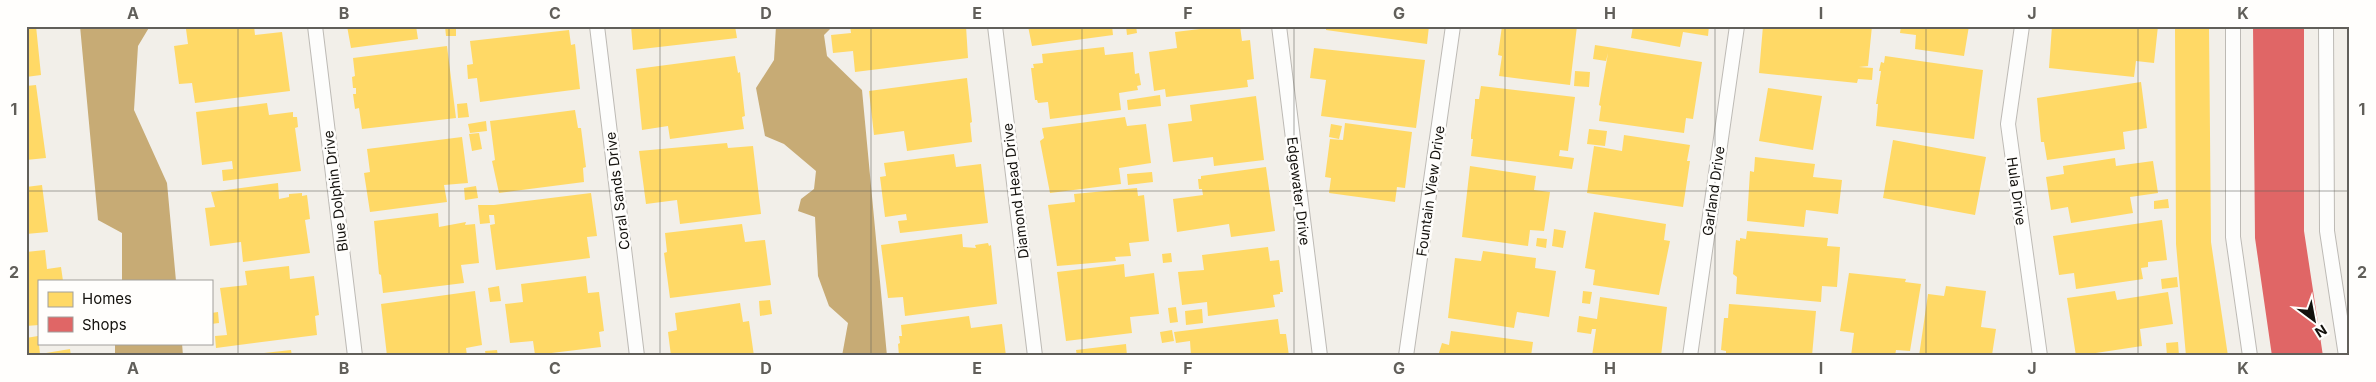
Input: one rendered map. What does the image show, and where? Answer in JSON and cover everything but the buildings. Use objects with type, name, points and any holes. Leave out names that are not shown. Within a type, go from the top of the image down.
[{"type":"lane","name":"Blue Dolphin Drive","points":[[315,26],[356,356]]},
{"type":"lane","name":"Coral Sands Drive","points":[[597,26],[637,356]]},
{"type":"lane","name":"Diamond Head Drive","points":[[995,26],[1035,356]]},
{"type":"lane","name":"Edgewater Drive","points":[[1278,26],[1320,356]]},
{"type":"lane","name":"Fountain View Drive","points":[[1406,356],[1454,26]]},
{"type":"lane","name":"Garland Drive","points":[[1690,356],[1737,26]]},
{"type":"lane","name":"Hula Drive","points":[[2022,26],[2008,124],[2040,356]]},
{"type":"lane","points":[[2233,26],[2233,237],[2250,356]]},
{"type":"lane","points":[[2326,26],[2327,231],[2346,356]]},
{"type":"shaded area","points":[[80,26],[150,26],[138,46],[134,110],[167,183],[176,280],[122,280],[122,233],[98,220]]},
{"type":"shaded area","points":[[776,26],[833,26],[824,35],[827,56],[862,90],[887,356],[842,356],[848,323],[829,306],[818,276],[815,217],[798,211],[801,199],[814,189],[816,171],[784,144],[765,136],[756,88],[774,60]]},
{"type":"shaded area","points":[[115,344],[182,344],[183,356],[115,356]]}]
